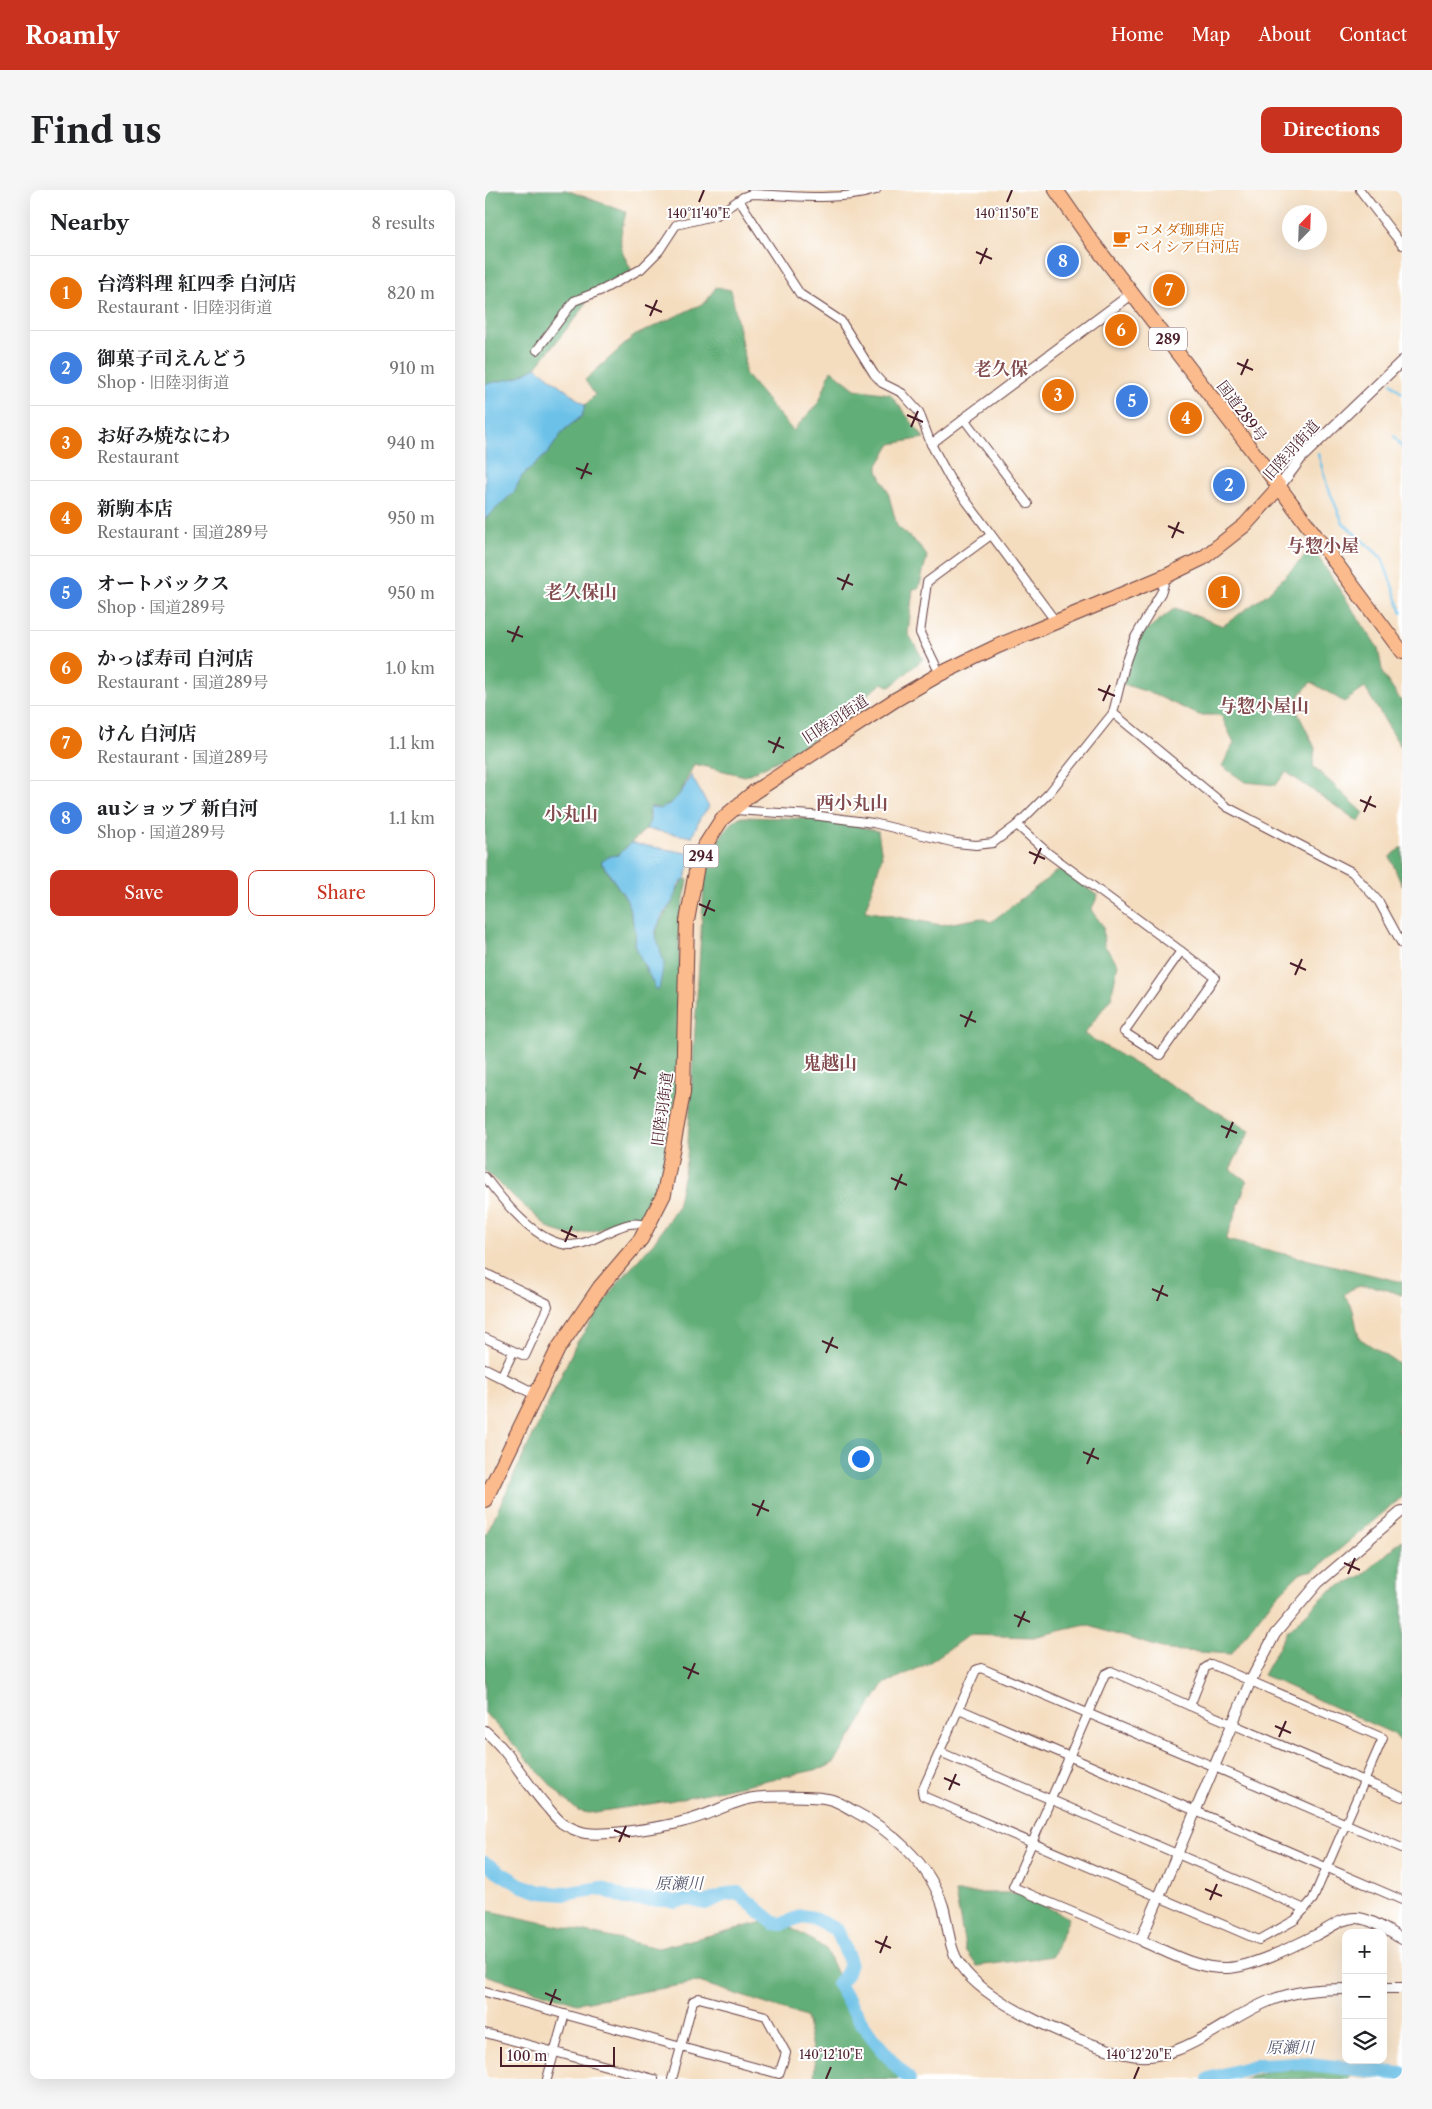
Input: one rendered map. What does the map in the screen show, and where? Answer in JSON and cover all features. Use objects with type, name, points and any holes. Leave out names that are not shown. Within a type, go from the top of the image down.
[{"type":"highway","name":"国道289号","points":[[1055,190],[1090,240],[1133,292],[1402,652]]},
{"type":"highway","name":"旧陸羽街道","points":[[485,1500],[499,1475],[535,1394],[558,1349],[585,1308],[649,1226],[658,1210],[668,1178],[683,1093],[687,921],[704,847],[713,830],[731,810],[754,792],[895,700],[940,674],[998,646],[1166,576],[1203,558],[1225,543],[1279,488]]},
{"type":"street","points":[[537,350],[574,301],[602,290],[641,269],[659,250],[676,226],[717,215],[751,194],[834,197],[876,190]]},
{"type":"street","points":[[1360,190],[1402,245]]},
{"type":"street","points":[[739,200],[800,294],[841,321],[874,374],[882,383],[902,393],[919,412],[931,444],[950,479],[1056,622]]},
{"type":"street","points":[[931,444],[1133,292]]},
{"type":"street","name":"旧陸羽街道","points":[[1279,488],[1301,458],[1402,361]]},
{"type":"street","points":[[964,419],[1028,504]]},
{"type":"street","points":[[940,674],[920,633],[927,582],[991,535]]},
{"type":"street","points":[[731,810],[812,814],[873,823],[956,843],[976,845],[993,843],[1017,825],[1049,793],[1113,712],[1126,661],[1134,639],[1162,591],[1166,576]]},
{"type":"street","points":[[1113,712],[1227,807],[1352,872],[1379,902],[1402,944]]},
{"type":"street","points":[[1017,825],[1048,853],[1181,951],[1215,977],[1160,1055],[1124,1032],[1181,951]]},
{"type":"street","points":[[485,1177],[512,1211],[549,1240],[559,1244],[585,1243],[630,1223],[640,1222],[649,1226]]},
{"type":"street","points":[[485,1273],[547,1303],[548,1306],[525,1356],[485,1338]]},
{"type":"street","points":[[501,1377],[513,1352]]},
{"type":"street","points":[[485,1369],[535,1394]]},
{"type":"street","points":[[1144,1942],[1142,1937],[1195,1810],[1251,1680],[1275,1634],[1306,1595],[1402,1511]]},
{"type":"street","points":[[1190,1706],[1205,1668],[1211,1664],[1383,1738],[1347,1824],[1313,1899],[1295,1920],[1259,1940],[923,1796],[923,1791],[976,1670],[981,1668],[1088,1713],[1214,1768],[1347,1824],[1402,1848]]},
{"type":"street","points":[[1402,1797],[1111,1671],[1105,1674],[1013,1887],[1193,1963],[1228,1968],[1248,1964],[1316,1935],[1345,1919],[1358,1918],[1369,1921],[1402,1939]]},
{"type":"street","points":[[959,1709],[1402,1900]]},
{"type":"street","points":[[485,1731],[509,1754],[533,1792],[561,1822],[585,1833],[647,1828],[685,1821],[754,1798],[829,1799],[854,1811],[878,1825],[902,1844],[923,1867],[943,1905],[951,1946],[960,1966],[972,1980],[993,1996],[1020,2012],[1078,2039],[1127,2055],[1155,2056],[1183,2049],[1276,1999],[1307,1989],[1342,1989]]},
{"type":"street","points":[[940,1752],[1305,1909]]},
{"type":"street","points":[[1387,1988],[1402,1988]]},
{"type":"street","points":[[485,1992],[681,2047],[759,2070],[779,2074],[786,2053],[766,2016],[699,1998],[693,2001],[681,2047],[672,2079]]},
{"type":"street","points":[[547,2079],[565,2014]]},
{"type":"street","points":[[485,2033],[654,2079]]},
{"type":"street","points":[[757,2079],[759,2070]]},
{"type":"green space","points":[[485,190],[566,190],[626,212],[621,242],[632,271],[592,291],[582,310],[536,367],[516,378],[487,384],[485,384]]},
{"type":"green space","points":[[716,287],[731,290],[744,355],[745,374],[793,431],[819,402],[831,370],[855,389],[890,394],[924,438],[891,444],[878,465],[878,471],[888,492],[897,526],[919,545],[927,556],[919,588],[913,589],[908,633],[923,659],[890,687],[883,683],[864,697],[871,705],[781,759],[745,776],[694,764],[678,798],[660,809],[652,806],[648,812],[650,821],[646,829],[618,855],[610,856],[601,863],[627,900],[636,932],[635,944],[647,972],[664,961],[657,943],[657,930],[680,885],[685,879],[688,880],[679,922],[680,1072],[663,1174],[645,1218],[620,1219],[598,1230],[570,1235],[550,1229],[485,1171],[485,519],[514,492],[522,476],[548,453],[564,430],[582,416],[585,405],[595,395],[585,380],[634,336],[706,302]]},
{"type":"green space","points":[[1311,550],[1319,558],[1378,648],[1383,675],[1402,702],[1402,749],[1365,688],[1344,702],[1311,682],[1293,703],[1315,748],[1313,766],[1364,813],[1359,822],[1286,772],[1276,785],[1245,782],[1222,766],[1234,743],[1221,715],[1199,715],[1151,693],[1123,684],[1139,636],[1175,608],[1223,626],[1267,594]]},
{"type":"green space","points":[[739,817],[829,819],[878,831],[882,857],[865,911],[941,925],[981,918],[991,922],[1060,869],[1098,896],[1091,910],[1103,926],[1104,945],[1118,964],[1111,998],[1084,1034],[1250,1131],[1230,1169],[1247,1181],[1226,1240],[1402,1282],[1402,1295],[1372,1286],[1365,1286],[1350,1290],[1344,1295],[1353,1310],[1359,1338],[1402,1366],[1402,1425],[1397,1429],[1402,1435],[1402,1497],[1315,1570],[1300,1573],[1270,1603],[1231,1654],[1169,1650],[1086,1625],[1033,1637],[969,1635],[927,1664],[884,1684],[835,1762],[824,1768],[669,1801],[589,1813],[578,1811],[558,1793],[485,1713],[485,1537],[576,1344],[618,1283],[654,1242],[677,1207],[687,1158],[704,885],[711,855],[719,839]]},
{"type":"green space","points":[[1402,847],[1402,886],[1390,857]]},
{"type":"green space","points":[[1402,1540],[1402,1743],[1394,1734],[1263,1675],[1287,1632],[1331,1590],[1363,1575]]},
{"type":"green space","points":[[955,1893],[1019,1893],[1069,1918],[1053,1956],[977,1966],[966,1951]]},
{"type":"green space","points":[[485,1910],[658,1948],[776,1919],[825,1948],[842,1985],[883,2057],[901,2079],[814,2079],[815,2065],[806,2017],[699,1982],[577,2003],[485,1975]]},
{"type":"green space","points":[[1352,2068],[1349,2079],[1242,2079],[1268,2071]]},
{"type":"water","points":[[536,367],[585,405],[582,416],[564,430],[548,453],[522,476],[514,492],[485,519],[485,384],[516,378]]},
{"type":"water","points":[[691,775],[709,807],[700,818],[692,837],[646,829],[650,821],[650,807],[660,809],[671,803],[682,791]]},
{"type":"water","points":[[631,843],[693,854],[685,879],[679,884],[673,901],[662,916],[655,933],[664,963],[659,989],[656,989],[635,944],[636,932],[627,900],[601,862],[610,856],[618,855]]},
{"type":"waterway","points":[[1391,383],[1402,393]]},
{"type":"waterway","points":[[1394,436],[1402,447]]},
{"type":"waterway","points":[[1318,454],[1327,485],[1343,523],[1382,558],[1402,613]]},
{"type":"waterway","name":"原瀬川","points":[[485,1863],[520,1885],[541,1892],[564,1894],[601,1888],[627,1899],[675,1902],[690,1899],[705,1903],[727,1894],[738,1893],[774,1923],[782,1924],[802,1916],[813,1918],[837,1930],[850,1962],[847,1973],[838,1984],[870,2034],[909,2079]]},
{"type":"waterway","name":"原瀬川","points":[[1209,2079],[1258,2065],[1299,2063],[1402,2074]]},
{"type":"place","name":"コメダ珈琲店 ベイシア白河店","points":[[1121,238]]},
{"type":"place","name":"auショップ 新白河","points":[[1063,261]]},
{"type":"place","name":"けん 白河店","points":[[1169,290]]},
{"type":"place","name":"かっぱ寿司 白河店","points":[[1121,330]]},
{"type":"place","name":"お好み焼なにわ","points":[[1058,395]]},
{"type":"place","name":"オートバックス","points":[[1132,401]]},
{"type":"place","name":"新駒本店","points":[[1186,418]]},
{"type":"place","name":"御菓子司えんどう","points":[[1229,485]]},
{"type":"place","name":"台湾料理 紅四季 白河店","points":[[1224,592]]},
{"type":"district","name":"老久保","points":[[1001,369]]},
{"type":"district","name":"与惣小屋","points":[[1323,546]]},
{"type":"district","name":"老久保山","points":[[581,592]]},
{"type":"district","name":"与惣小屋山","points":[[1264,706]]},
{"type":"district","name":"西小丸山","points":[[852,803]]},
{"type":"district","name":"小丸山","points":[[571,814]]},
{"type":"district","name":"鬼越山","points":[[830,1063]]}]
